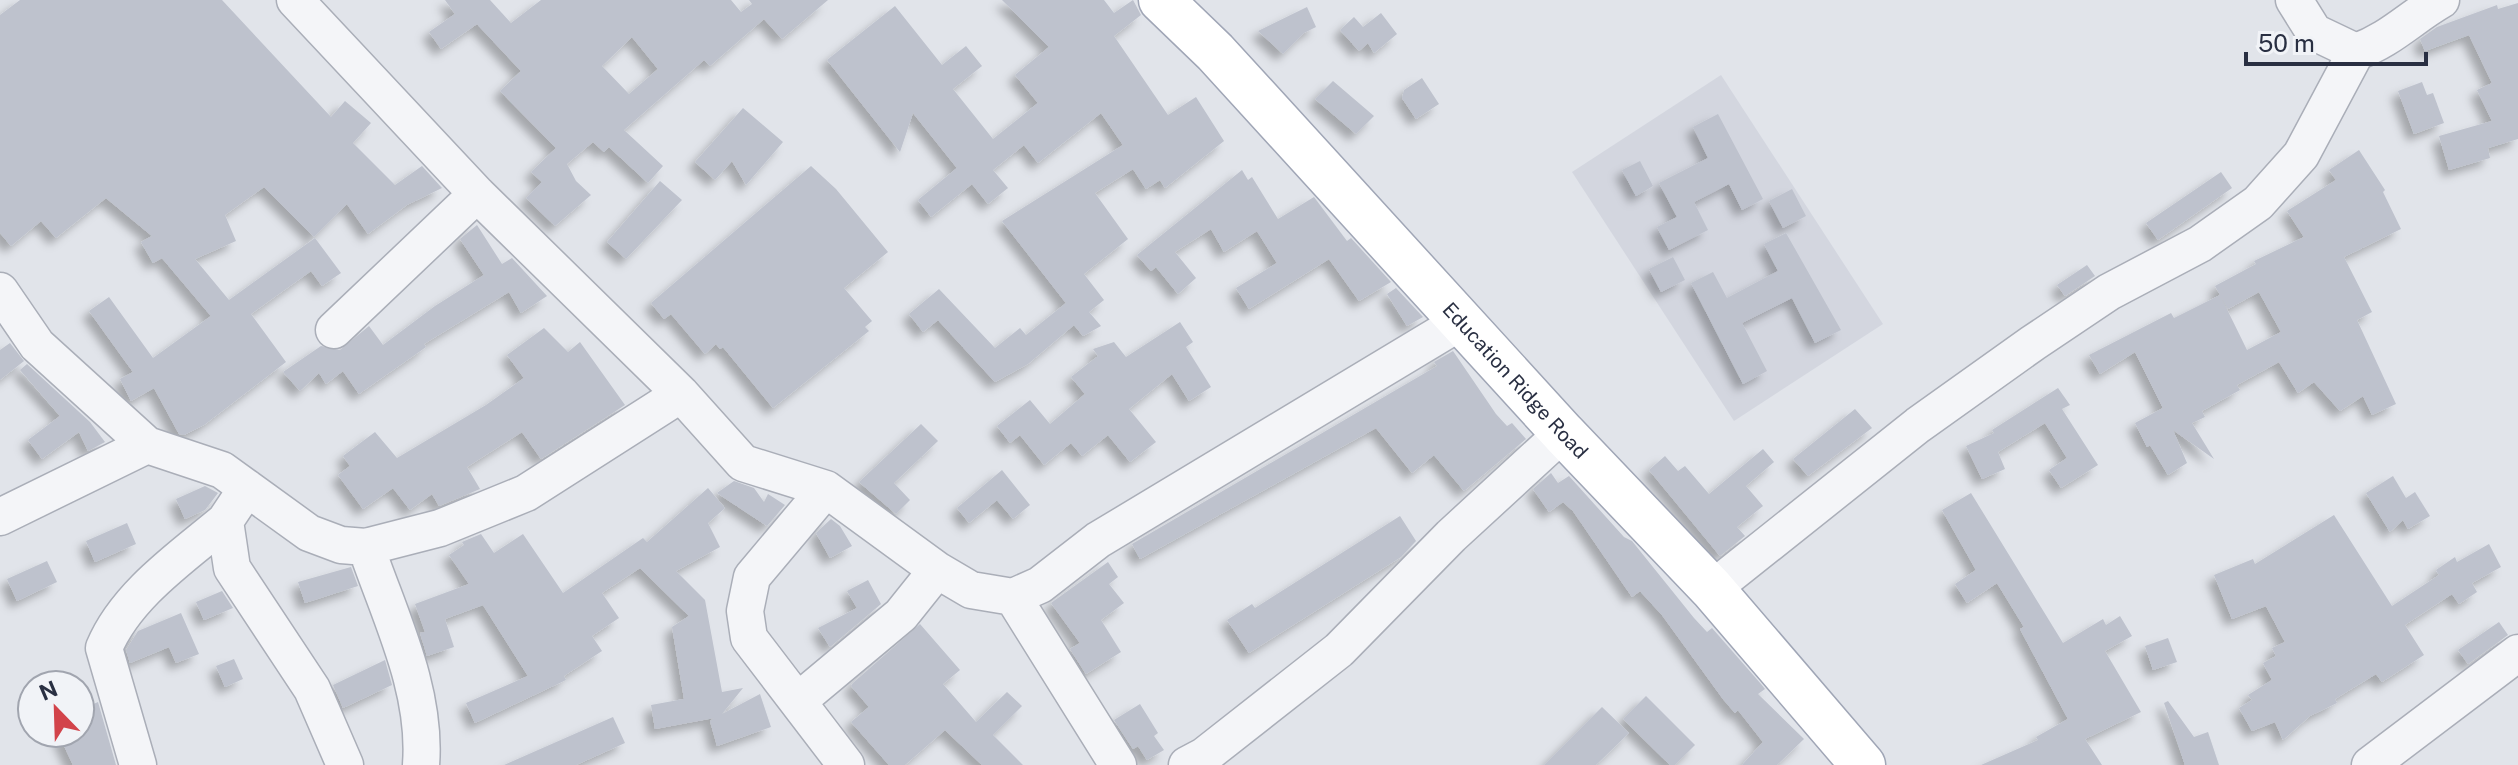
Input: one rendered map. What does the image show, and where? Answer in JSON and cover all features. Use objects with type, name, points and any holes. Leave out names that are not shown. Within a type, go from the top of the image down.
[{"type":"main road","name":"Education Ridge Road","points":[[1161,0],[1226,63],[1563,433],[1712,589],[1863,765]]},
{"type":"street","points":[[2294,0],[2314,32],[2348,67]]},
{"type":"street","points":[[1712,589],[1918,425],[2033,343],[2109,292],[2200,244],[2258,203],[2301,155],[2348,67],[2414,16],[2441,0]]},
{"type":"street","points":[[297,1],[477,194],[681,394],[743,463],[826,489],[937,570],[971,590],[1013,597],[1040,585],[1098,540],[1462,321]]},
{"type":"street","points":[[334,330],[477,194]]},
{"type":"street","points":[[0,291],[37,345],[147,445],[222,470],[309,533],[341,545],[366,547],[440,528],[526,493],[681,394]]},
{"type":"street","points":[[1187,765],[1204,756],[1339,650],[1451,536],[1563,433]]},
{"type":"street","points":[[0,517],[147,445]]},
{"type":"street","points":[[138,765],[104,648],[112,629],[161,574],[225,521],[247,488]]},
{"type":"street","points":[[826,489],[752,577],[745,611],[749,638],[846,765]]},
{"type":"street","points":[[225,521],[232,568],[312,689],[345,765]]},
{"type":"street","points":[[366,547],[414,682],[424,734],[421,765]]},
{"type":"street","points":[[798,701],[901,615],[937,570]]},
{"type":"street","points":[[1013,597],[1118,765]]},
{"type":"street","points":[[2370,765],[2518,653]]},
{"type":"shaded area","points":[[1721,75],[1883,324],[1734,421],[1572,172]]},
{"type":"building","points":[[20,0],[222,0],[331,117],[345,101],[371,123],[353,143],[395,185],[422,166],[442,188],[407,205],[368,234],[347,204],[314,237],[264,187],[225,215],[236,241],[195,259],[229,300],[315,238],[341,273],[322,286],[311,271],[251,314],[286,362],[204,425],[184,435],[179,434],[154,388],[131,401],[120,379],[133,372],[89,311],[109,297],[153,358],[211,316],[162,258],[153,263],[141,242],[152,236],[106,198],[56,238],[41,221],[11,246],[0,233],[0,15]]},
{"type":"building","points":[[445,0],[490,0],[511,23],[541,0],[731,0],[741,12],[752,4],[749,0],[828,0],[782,39],[764,19],[710,66],[704,60],[624,130],[663,166],[648,183],[609,147],[604,152],[593,142],[567,164],[576,181],[591,195],[555,226],[526,198],[542,182],[531,172],[556,148],[500,91],[521,71],[477,24],[441,49],[429,32],[455,14]],"holes":[[[632,37],[658,69],[629,94],[602,66]]]},
{"type":"building","points":[[1002,0],[1104,0],[1114,13],[1133,0],[1141,15],[1114,36],[1168,115],[1196,97],[1224,141],[1165,188],[1160,180],[1146,189],[1133,169],[1095,193],[1128,239],[1084,274],[1104,300],[1089,312],[1101,326],[1083,336],[1074,325],[1028,364],[995,382],[938,320],[923,332],[909,314],[939,289],[995,348],[1020,328],[1026,335],[1066,303],[1002,221],[1123,145],[1101,113],[1038,163],[1024,145],[993,170],[1008,188],[988,204],[972,184],[931,217],[918,200],[957,168],[913,113],[900,152],[827,60],[895,6],[942,65],[966,46],[982,66],[953,89],[993,139],[1038,103],[1015,75],[1049,47]]},
{"type":"building","points":[[2518,3],[2518,139],[2488,148],[2490,158],[2449,170],[2439,136],[2492,121],[2477,90],[2492,83],[2469,35],[2425,51],[2420,39],[2437,27],[2497,5],[2498,9]]},
{"type":"building","points":[[1307,7],[1316,27],[1304,33],[1283,54],[1258,31]]},
{"type":"building","points":[[1381,13],[1397,34],[1374,53],[1368,43],[1359,51],[1340,30],[1354,17],[1363,27]]},
{"type":"building","points":[[1422,78],[1439,104],[1416,119],[1402,98],[1404,90]]},
{"type":"building","points":[[1333,81],[1374,116],[1356,134],[1315,99]]},
{"type":"building","points":[[2422,82],[2427,95],[2433,93],[2444,123],[2414,134],[2398,91]]},
{"type":"building","points":[[743,108],[783,142],[746,185],[732,161],[715,180],[695,162]]},
{"type":"building","points":[[1718,114],[1763,199],[1742,210],[1729,184],[1694,202],[1708,230],[1669,250],[1657,227],[1677,217],[1659,183],[1708,158],[1693,127]]},
{"type":"building","points":[[2359,150],[2385,190],[2383,192],[2401,229],[2344,257],[2372,312],[2357,320],[2396,404],[2372,415],[2363,396],[2340,411],[2314,382],[2298,393],[2279,362],[2237,385],[2240,390],[2202,411],[2205,417],[2192,423],[2214,459],[2173,430],[2187,463],[2168,475],[2150,445],[2147,447],[2135,423],[2163,408],[2135,352],[2100,374],[2089,355],[2171,313],[2174,318],[2220,295],[2247,350],[2281,332],[2259,292],[2228,309],[2215,286],[2256,264],[2254,261],[2304,237],[2287,211],[2336,180],[2329,170]]},
{"type":"building","points":[[1640,161],[1653,186],[1636,196],[1622,170]]},
{"type":"building","points":[[811,166],[836,189],[888,252],[844,288],[872,321],[865,327],[869,331],[773,408],[723,347],[720,349],[716,344],[705,354],[671,314],[664,319],[651,303]]},
{"type":"building","points":[[1242,170],[1248,180],[1252,177],[1278,219],[1314,197],[1347,241],[1351,238],[1391,282],[1359,301],[1329,259],[1249,309],[1236,288],[1277,263],[1257,231],[1224,252],[1211,229],[1175,252],[1196,278],[1178,294],[1156,267],[1151,271],[1137,255]]},
{"type":"building","points":[[2221,172],[2232,188],[2158,240],[2146,223]]},
{"type":"building","points":[[660,181],[682,200],[626,259],[607,242]]},
{"type":"building","points":[[1792,189],[1806,216],[1783,228],[1769,201]]},
{"type":"building","points":[[477,225],[502,264],[512,258],[547,296],[521,313],[509,292],[424,344],[426,347],[359,394],[343,371],[326,384],[319,373],[300,391],[283,372],[321,346],[340,350],[369,326],[383,345],[435,306],[484,275],[460,239]]},
{"type":"building","points":[[1786,233],[1841,330],[1815,343],[1792,298],[1742,323],[1767,371],[1743,384],[1691,283],[1713,272],[1727,298],[1778,271],[1764,244]]},
{"type":"building","points":[[1673,257],[1685,280],[1661,292],[1649,269]]},
{"type":"building","points":[[2087,265],[2095,276],[2065,296],[2057,285]]},
{"type":"building","points":[[1396,288],[1423,317],[1407,326],[1387,294]]},
{"type":"building","points":[[1180,322],[1193,342],[1186,347],[1211,387],[1189,401],[1172,374],[1129,409],[1156,442],[1130,462],[1108,435],[1082,456],[1071,443],[1044,465],[1020,435],[1010,443],[997,426],[1030,400],[1050,424],[1085,394],[1071,377],[1098,356],[1093,349],[1114,342],[1126,357]]},
{"type":"building","points":[[544,328],[568,352],[580,342],[625,405],[541,459],[522,432],[467,467],[480,489],[439,506],[432,494],[410,510],[393,488],[363,509],[338,475],[350,466],[343,456],[375,432],[397,458],[486,405],[524,378],[507,355]]},
{"type":"building","points":[[10,343],[24,361],[0,380],[0,350]]},
{"type":"building","points":[[1453,351],[1496,414],[1507,426],[1512,423],[1526,439],[1464,491],[1434,455],[1412,473],[1376,428],[1140,559],[1132,544],[1437,366],[1434,362]]},
{"type":"building","points":[[27,364],[90,422],[105,442],[88,451],[79,432],[42,459],[28,440],[60,416],[20,370]]},
{"type":"building","points":[[2058,388],[2070,405],[2062,409],[2098,465],[2061,488],[2049,470],[2067,458],[2045,423],[1998,452],[2005,469],[1982,479],[1966,446],[1994,433],[1992,430]]},
{"type":"building","points":[[1855,409],[1872,428],[1808,476],[1793,459]]},
{"type":"building","points":[[921,424],[938,441],[894,483],[910,500],[896,514],[859,482]]},
{"type":"building","points":[[1763,449],[1774,462],[1746,486],[1763,506],[1737,527],[1745,536],[1720,556],[1649,470],[1665,456],[1678,471],[1685,466],[1709,494]]},
{"type":"building","points":[[1002,470],[1030,505],[1013,519],[997,500],[969,523],[957,508]]},
{"type":"building","points":[[1551,473],[1558,483],[1569,476],[1624,537],[1632,541],[1694,618],[1707,632],[1712,628],[1761,684],[1765,689],[1758,694],[1804,739],[1777,765],[1742,765],[1763,742],[1738,710],[1735,713],[1723,699],[1662,615],[1640,591],[1632,597],[1573,511],[1563,502],[1549,512],[1533,489]]},
{"type":"building","points":[[2393,476],[2406,498],[2415,492],[2430,516],[2408,529],[2403,520],[2390,532],[2366,493]]},
{"type":"building","points":[[734,481],[754,488],[764,502],[768,494],[785,505],[767,526],[717,493]]},
{"type":"building","points":[[205,486],[218,493],[205,510],[185,519],[176,499]]},
{"type":"building","points":[[708,488],[725,508],[708,523],[720,547],[676,571],[705,600],[722,692],[743,688],[722,714],[760,694],[771,727],[717,746],[710,721],[714,718],[655,729],[651,705],[684,699],[672,627],[689,616],[640,568],[602,593],[619,618],[592,636],[602,651],[564,676],[566,680],[475,723],[466,703],[528,676],[483,605],[445,619],[454,647],[427,656],[420,633],[425,632],[415,604],[469,584],[449,555],[464,545],[462,542],[481,534],[494,553],[523,534],[563,593],[643,538],[647,542]]},
{"type":"building","points":[[1971,493],[2063,643],[2103,619],[2106,625],[2120,616],[2132,636],[2105,651],[2141,712],[2085,739],[2102,765],[1981,765],[2038,740],[2036,737],[2068,719],[2020,629],[2024,627],[1997,583],[1967,603],[1955,584],[1976,570],[1942,510]]},
{"type":"building","points":[[2334,515],[2392,606],[2439,575],[2436,570],[2455,557],[2457,562],[2489,544],[2501,567],[2472,583],[2477,592],[2459,604],[2452,594],[2405,625],[2424,655],[2382,682],[2376,674],[2335,699],[2337,703],[2310,716],[2283,740],[2275,722],[2252,731],[2239,708],[2252,700],[2248,695],[2272,680],[2263,663],[2276,656],[2272,648],[2285,642],[2266,606],[2232,619],[2214,575],[2253,559],[2255,564]]},
{"type":"building","points":[[1400,516],[1416,541],[1401,557],[1249,653],[1227,620],[1252,604],[1255,608]]},
{"type":"building","points":[[831,519],[840,526],[852,546],[830,558],[816,533]]},
{"type":"building","points":[[127,523],[136,544],[95,562],[86,541]]},
{"type":"building","points":[[47,561],[57,582],[17,601],[7,579]]},
{"type":"building","points":[[1108,562],[1118,577],[1109,584],[1124,603],[1101,620],[1121,652],[1086,674],[1070,649],[1080,643],[1051,603]]},
{"type":"building","points":[[351,567],[358,586],[305,603],[298,582]]},
{"type":"building","points":[[868,580],[881,604],[830,647],[818,628],[857,608],[847,591]]},
{"type":"building","points":[[222,591],[233,608],[204,620],[196,602]]},
{"type":"building","points":[[181,613],[199,654],[176,663],[169,647],[130,663],[126,650],[138,631]]},
{"type":"building","points":[[2499,622],[2508,635],[2468,664],[2458,650]]},
{"type":"building","points":[[920,624],[960,670],[943,684],[976,722],[1007,692],[1022,706],[993,735],[1023,765],[982,765],[945,730],[905,765],[889,765],[851,722],[869,707],[851,686],[853,683]]},
{"type":"building","points":[[2168,638],[2177,662],[2153,670],[2145,646]]},
{"type":"building","points":[[234,659],[243,679],[225,687],[216,666]]},
{"type":"building","points":[[385,660],[392,685],[343,708],[333,685]]},
{"type":"building","points":[[1646,696],[1695,745],[1675,765],[1670,765],[1623,719]]},
{"type":"building","points":[[2168,701],[2194,737],[2208,732],[2219,765],[2185,765],[2164,703]]},
{"type":"building","points":[[96,703],[116,765],[73,765],[66,749],[96,749]]},
{"type":"building","points":[[1140,704],[1158,733],[1154,736],[1164,750],[1147,760],[1138,746],[1133,749],[1114,720]]},
{"type":"building","points":[[1602,707],[1629,733],[1596,765],[1544,765]]},
{"type":"building","points":[[613,717],[625,743],[576,765],[504,765]]}]
